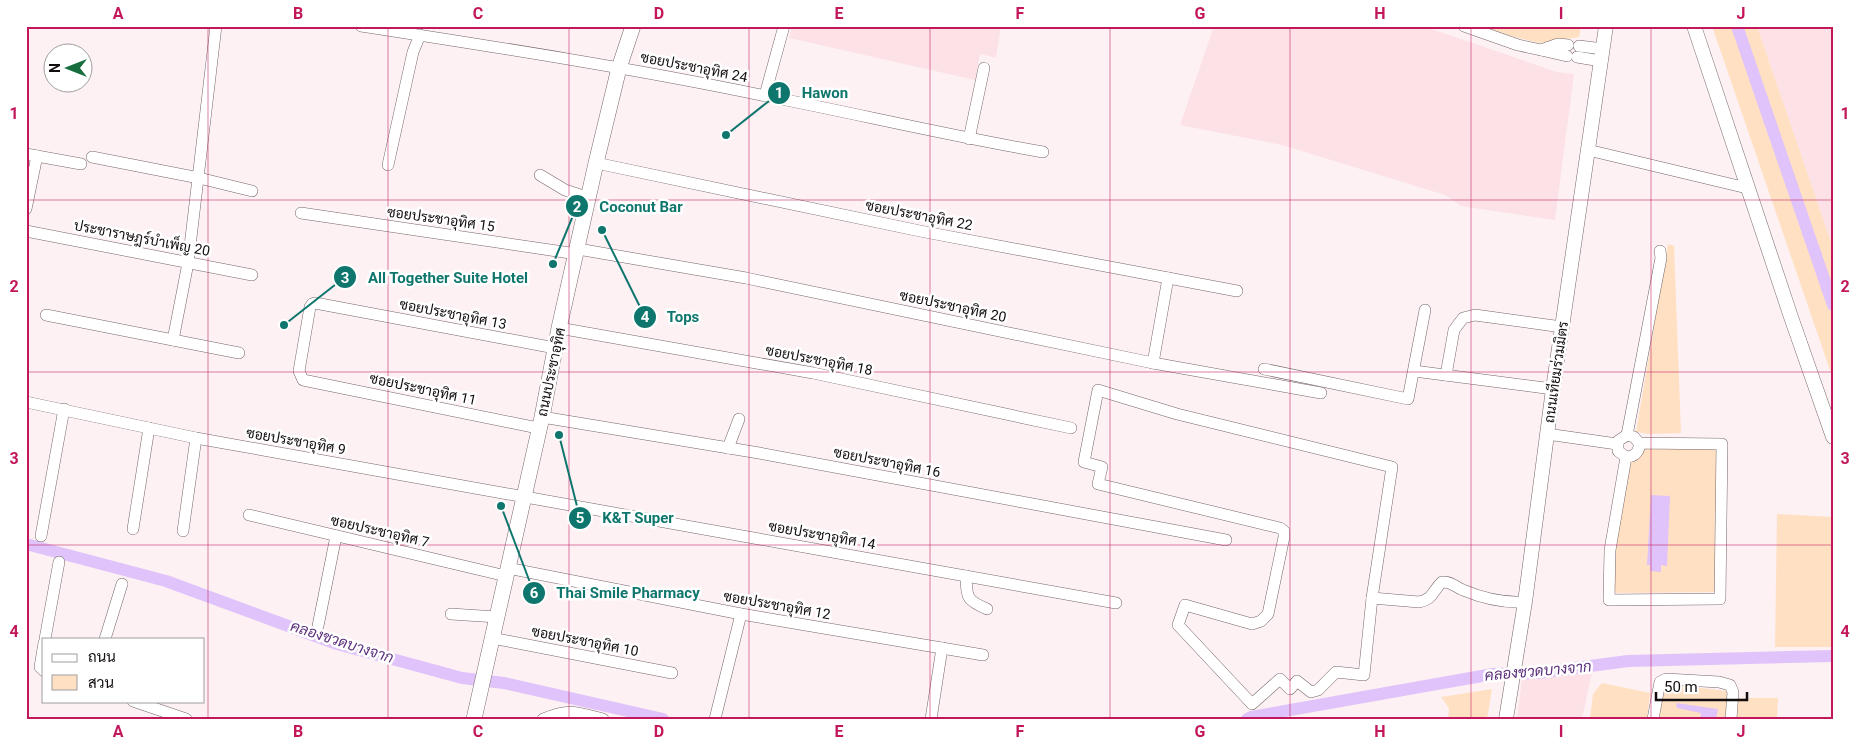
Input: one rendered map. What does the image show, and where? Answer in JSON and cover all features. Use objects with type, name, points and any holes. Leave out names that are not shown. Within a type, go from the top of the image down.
[{"type":"main road","name":"ถนนประชาอุทิศ","points":[[474,719],[596,163],[619,68],[634,26]]},
{"type":"street","points":[[173,340],[188,263],[216,26]]},
{"type":"street","name":"ซอยประชาอุทิศ 24","points":[[361,26],[619,68],[765,95],[969,139],[1043,152]]},
{"type":"street","points":[[765,95],[784,26]]},
{"type":"street","name":"ถนนเทียมร่วมมิตร","points":[[1506,719],[1525,602],[1553,389],[1606,26]]},
{"type":"street","points":[[1694,26],[1833,437]]},
{"type":"street","points":[[1468,27],[1518,45],[1541,50],[1573,51],[1602,55]]},
{"type":"street","points":[[388,166],[413,52],[420,35]]},
{"type":"street","points":[[969,139],[984,68]]},
{"type":"street","points":[[1588,150],[1748,188]]},
{"type":"street","points":[[26,209],[31,155],[81,164]]},
{"type":"street","points":[[92,157],[199,178],[252,191]]},
{"type":"street","name":"ซอยประชาอุทิศ 22","points":[[596,163],[920,231],[1237,291]]},
{"type":"street","points":[[540,174],[565,190],[589,198]]},
{"type":"street","name":"ซอยประชาอุทิศ 15","points":[[300,213],[577,252]]},
{"type":"street","name":"ประชาราษฎร์บำเพ็ญ 20","points":[[26,231],[252,275]]},
{"type":"street","points":[[1627,435],[1661,258],[1660,251]]},
{"type":"street","name":"ซอยประชาอุทิศ 20","points":[[577,252],[746,278],[1153,363],[1321,394]]},
{"type":"street","points":[[1153,363],[1168,278]]},
{"type":"street","name":"ซอยประชาอุทิศ 13","points":[[302,380],[299,371],[310,307],[316,303],[555,348]]},
{"type":"street","points":[[1264,369],[1408,399],[1425,310]]},
{"type":"street","points":[[46,315],[239,353]]},
{"type":"street","points":[[1446,375],[1454,330],[1463,318],[1475,315],[1562,327]]},
{"type":"street","name":"ซอยประชาอุทิศ 18","points":[[559,328],[813,373],[1071,428]]},
{"type":"street","points":[[1414,371],[1553,389]]},
{"type":"street","name":"ซอยประชาอุทิศ 11","points":[[302,380],[540,423]]},
{"type":"street","points":[[1098,390],[1177,414],[1392,467],[1372,598],[1364,675],[1336,672],[1318,690],[1311,692],[1297,681],[1290,689],[1280,679],[1252,704],[1178,625],[1186,605],[1252,624],[1265,618],[1268,614],[1284,531],[1280,528],[1098,484],[1102,467],[1084,462],[1098,390]]},
{"type":"street","name":"ซอยประชาอุทิศ 9","points":[[26,402],[196,438],[523,496]]},
{"type":"street","points":[[41,536],[64,409]]},
{"type":"street","points":[[728,448],[739,419]]},
{"type":"street","name":"ซอยประชาอุทิศ 16","points":[[540,423],[728,448],[1226,540]]},
{"type":"street","points":[[132,529],[149,428]]},
{"type":"street","points":[[1547,434],[1617,444]]},
{"type":"street","points":[[1627,435],[1634,437],[1639,442],[1722,444],[1720,599],[1609,600],[1610,550],[1626,458],[1618,451],[1617,444],[1620,438],[1627,435]]},
{"type":"street","points":[[182,531],[196,438]]},
{"type":"street","points":[[1626,458],[1637,454],[1639,442]]},
{"type":"street","name":"ซอยประชาอุทิศ 14","points":[[523,496],[1116,603]]},
{"type":"street","name":"ซอยประชาอุทิศ 7","points":[[249,515],[336,536],[506,572]]},
{"type":"street","points":[[318,626],[336,536]]},
{"type":"street","points":[[44,638],[59,562]]},
{"type":"street","name":"ซอยประชาอุทิศ 12","points":[[506,572],[983,655]]},
{"type":"street","points":[[966,576],[968,598],[987,610]]},
{"type":"street","points":[[1372,598],[1426,601],[1436,592],[1438,585],[1446,581],[1462,590],[1508,603],[1525,602]]},
{"type":"street","points":[[105,638],[122,584]]},
{"type":"street","points":[[451,614],[496,617]]},
{"type":"street","points":[[715,719],[741,614]]},
{"type":"street","name":"ซอยประชาอุทิศ 10","points":[[492,638],[672,673]]},
{"type":"street","points":[[931,719],[942,648]]},
{"type":"street","points":[[42,655],[40,667],[42,669]]},
{"type":"street","points":[[1653,719],[1660,682],[1666,679],[1719,682],[1730,686],[1733,692],[1731,719]]},
{"type":"street","points":[[137,702],[186,719]]},
{"type":"street","points":[[543,719],[571,711],[602,719]]},
{"type":"shaded area","points":[[792,26],[1001,26],[996,58],[980,54],[975,80],[789,38]]},
{"type":"shaded area","points":[[1214,26],[1423,26],[1557,72],[1574,74],[1555,220],[1461,206],[1445,195],[1282,145],[1180,125]]},
{"type":"shaded area","points":[[1757,26],[1833,26],[1833,248]]},
{"type":"shaded area","points":[[1651,495],[1670,496],[1667,566],[1661,565],[1661,572],[1650,571],[1650,565],[1647,565]]},
{"type":"shaded area","points":[[1592,672],[1582,719],[1517,719],[1522,679]]},
{"type":"shaded area","points":[[1676,703],[1718,709],[1716,719],[1700,719],[1701,713],[1677,708]]},
{"type":"green space","points":[[1479,26],[1581,26],[1579,37],[1539,43],[1479,28]]},
{"type":"green space","points":[[1712,26],[1757,26],[1833,248],[1833,379]]},
{"type":"green space","points":[[1668,244],[1674,246],[1681,433],[1649,434],[1636,432]]},
{"type":"green space","points":[[1643,446],[1715,447],[1718,452],[1715,592],[1614,593],[1614,559],[1627,464]]},
{"type":"green space","points":[[1777,514],[1833,517],[1833,647],[1775,647]]},
{"type":"green space","points":[[1602,683],[1650,693],[1647,719],[1590,719],[1593,694]]},
{"type":"green space","points":[[1665,684],[1728,691],[1725,719],[1657,719]]},
{"type":"green space","points":[[1492,689],[1487,719],[1448,719],[1449,708],[1441,697]]},
{"type":"green space","points":[[1736,698],[1778,698],[1777,719],[1735,719]]},
{"type":"waterway","points":[[1737,26],[1833,305]]},
{"type":"waterway","name":"คลองชวดบางจาก","points":[[26,544],[166,581],[337,644],[462,678],[504,683],[663,719]]},
{"type":"waterway","name":"คลองชวดบางจาก","points":[[1247,719],[1493,674],[1537,673],[1628,661],[1833,656]]},
{"type":"place","name":"Hawon","points":[[726,135]]},
{"type":"place","name":"Tops","points":[[602,230]]},
{"type":"place","name":"Coconut Bar","points":[[553,264]]},
{"type":"place","name":"All Together Suite Hotel","points":[[284,325]]},
{"type":"place","name":"K&T Super","points":[[559,435]]},
{"type":"place","name":"Thai Smile Pharmacy","points":[[501,506]]}]
